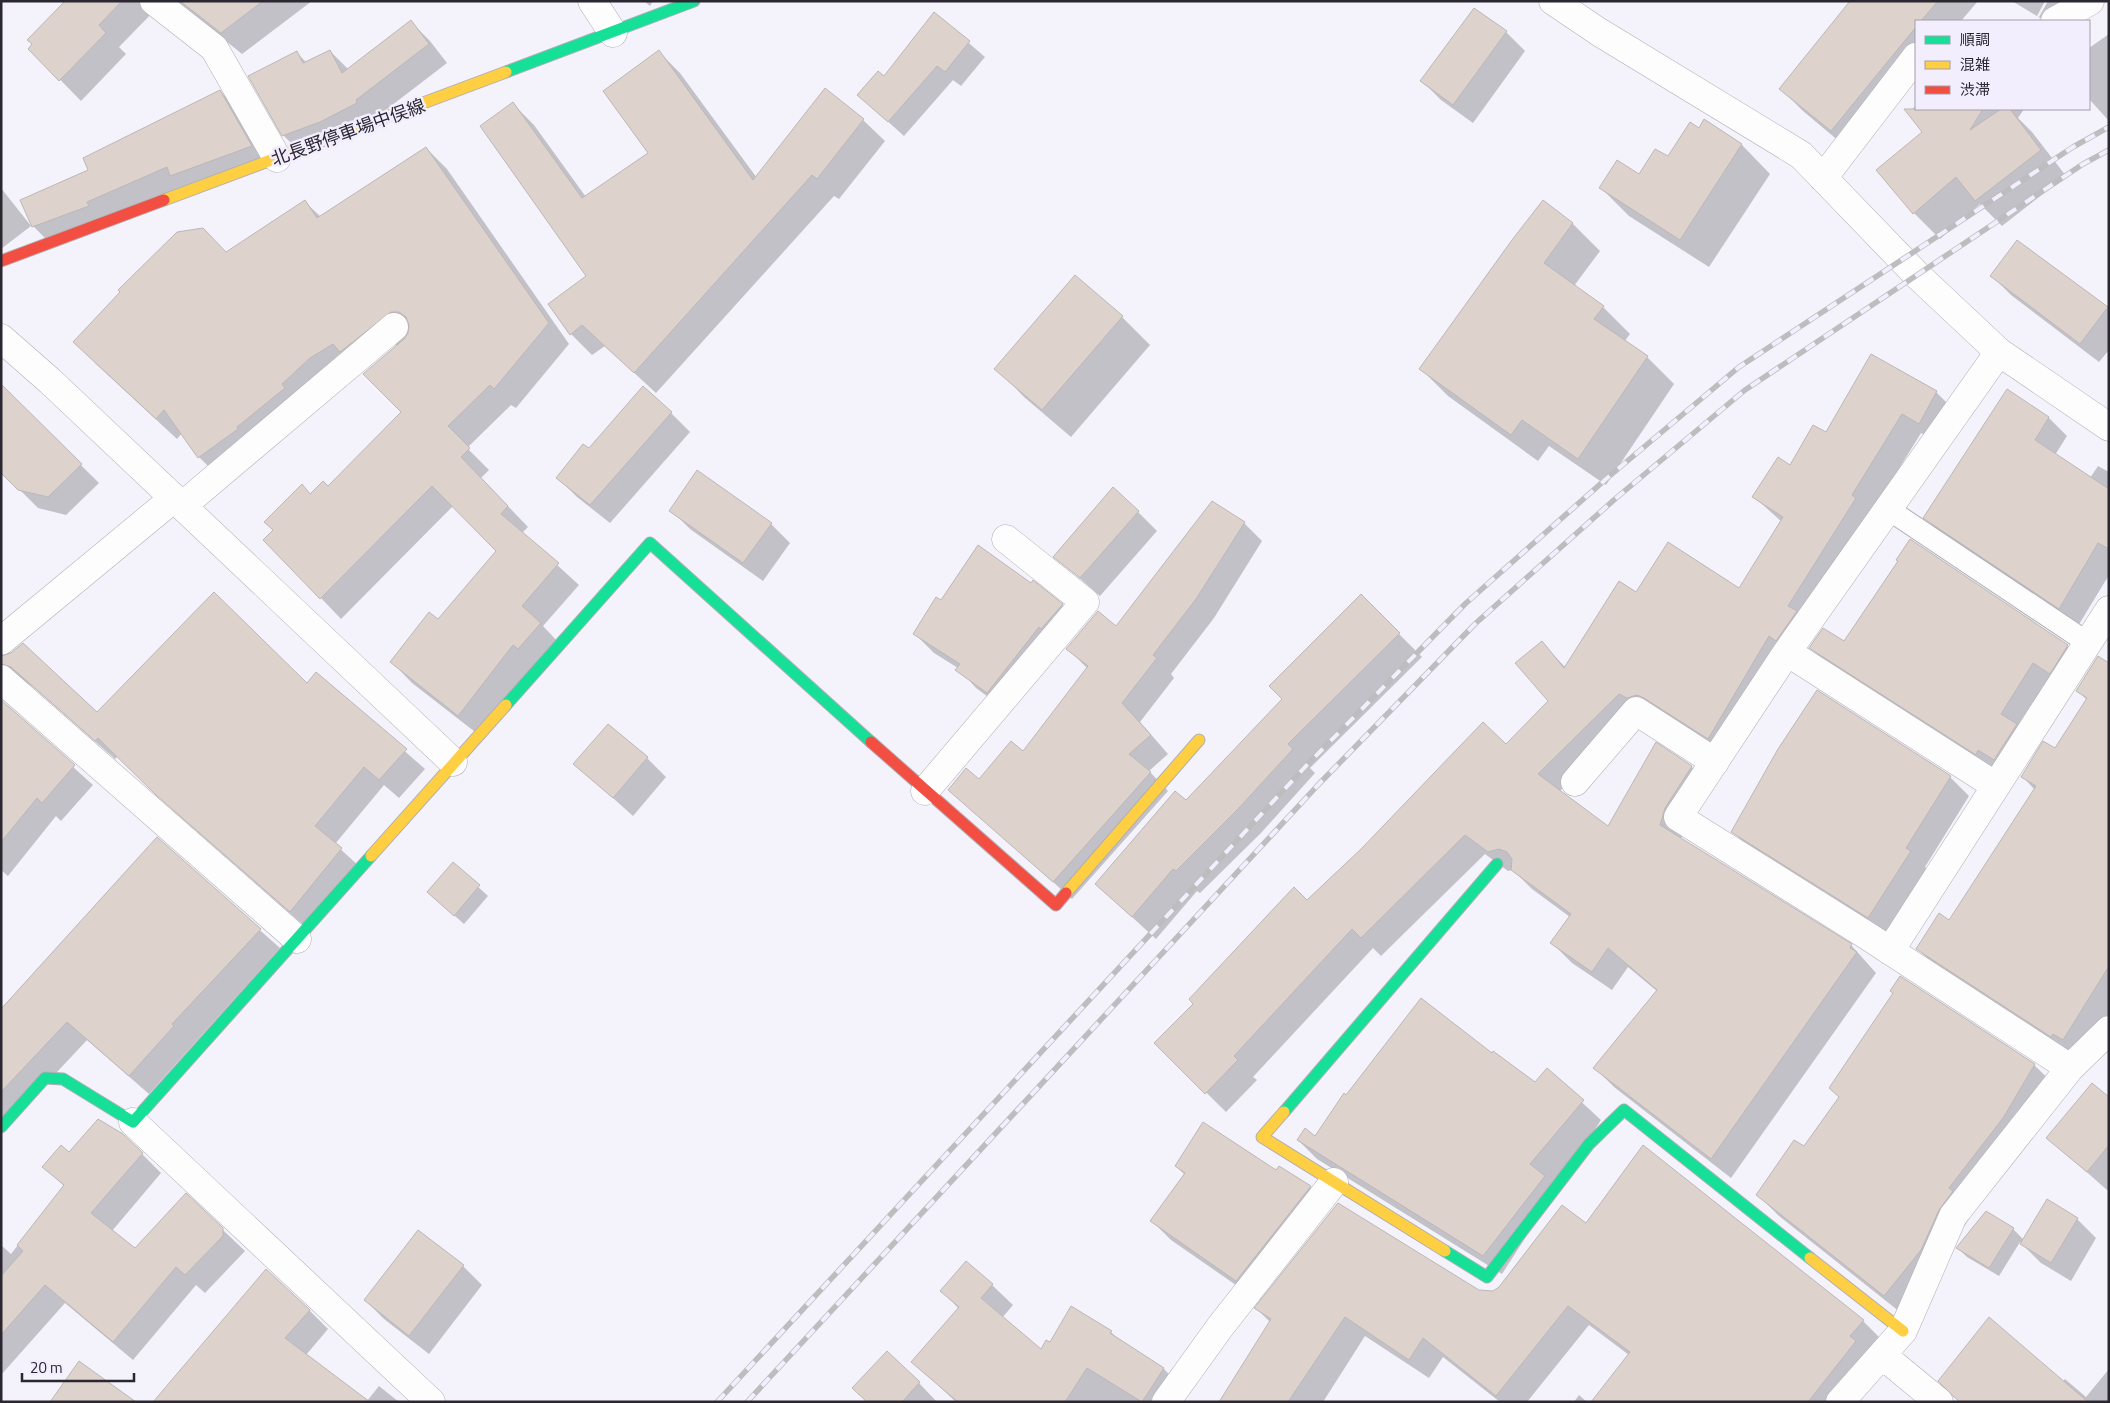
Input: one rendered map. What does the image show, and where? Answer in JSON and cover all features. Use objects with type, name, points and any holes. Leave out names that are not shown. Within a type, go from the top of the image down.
[{"type":"street","points":[[154,1],[214,48],[277,158]]},
{"type":"street","points":[[592,1],[613,33],[639,8]]},
{"type":"street","name":"北長野停車場中俣線","points":[[1,261],[613,33],[694,1]]},
{"type":"street","points":[[1553,1],[1599,32],[1801,155],[1917,275],[1999,352],[2109,427]]},
{"type":"street","points":[[2057,20],[2090,1]]},
{"type":"street","points":[[1823,178],[1915,58]]},
{"type":"street","points":[[1,641],[178,502],[394,327]]},
{"type":"street","points":[[1,338],[50,381],[454,762]]},
{"type":"street","points":[[1999,352],[1787,652],[1678,816],[2070,1068]]},
{"type":"street","points":[[924,791],[1085,602],[1006,539]]},
{"type":"street","points":[[133,1122],[650,543],[924,791],[1056,905],[1199,740]]},
{"type":"street","points":[[1890,951],[2109,610]]},
{"type":"street","points":[[1787,652],[1996,786]]},
{"type":"street","points":[[1,679],[297,939]]},
{"type":"street","points":[[1575,782],[1636,711],[1715,762]]},
{"type":"street","points":[[1497,864],[1262,1137],[1487,1277],[1589,1144],[1624,1110],[1903,1331]]},
{"type":"street","points":[[1840,1402],[1903,1331],[1953,1216],[2070,1068],[2109,1030]]},
{"type":"street","points":[[1,1127],[45,1078],[63,1079],[133,1122],[431,1402]]},
{"type":"street","points":[[1166,1402],[1220,1327],[1334,1182]]},
{"type":"street","points":[[1882,1354],[1939,1402]]},
{"type":"lane","points":[[1888,509],[2088,643]]},
{"type":"building","points":[[65,1],[122,1],[99,25],[106,33],[59,81],[28,49],[32,44],[27,40]]},
{"type":"building","points":[[180,1],[263,1],[221,33]]},
{"type":"building","points":[[1850,1],[1938,1],[1922,20],[1915,20],[1915,28],[1831,131],[1779,89]]},
{"type":"building","points":[[1474,8],[1507,31],[1453,105],[1420,81]]},
{"type":"building","points":[[934,12],[970,41],[945,72],[937,66],[888,122],[857,95],[878,71],[884,76]]},
{"type":"building","points":[[411,20],[429,44],[356,100],[357,103],[320,122],[282,136],[248,76],[297,51],[303,63],[330,50],[342,73]]},
{"type":"building","points":[[659,50],[753,180],[825,88],[864,119],[817,179],[812,175],[634,373],[582,325],[570,335],[548,304],[586,276],[480,126],[513,102],[582,198],[648,153],[603,91]]},
{"type":"building","points":[[220,90],[252,146],[170,176],[167,167],[87,202],[89,206],[32,227],[20,200],[88,170],[83,158]]},
{"type":"building","points":[[1904,109],[1982,110],[1970,130],[2000,110],[2011,110],[2041,150],[1975,201],[1956,177],[1913,214],[1876,170],[1922,132]]},
{"type":"building","points":[[1704,119],[1742,144],[1680,240],[1599,188],[1617,160],[1639,174],[1655,149],[1668,156],[1690,122],[1699,128]]},
{"type":"building","points":[[426,147],[549,323],[494,389],[490,385],[448,426],[470,448],[461,457],[508,506],[501,514],[559,563],[522,606],[541,623],[518,649],[513,645],[458,716],[390,662],[429,612],[438,619],[496,551],[432,486],[320,599],[263,540],[273,530],[264,522],[302,484],[310,494],[323,481],[328,486],[401,412],[363,374],[404,339],[408,333],[409,325],[406,317],[399,312],[391,312],[340,352],[333,344],[310,358],[282,384],[285,388],[237,427],[238,429],[198,458],[164,410],[156,419],[73,342],[120,292],[118,290],[177,232],[203,228],[226,252],[305,200],[317,218]]},
{"type":"building","points":[[1543,200],[1573,223],[1544,263],[1604,306],[1594,319],[1648,356],[1578,459],[1522,420],[1511,435],[1419,369]]},
{"type":"building","points":[[2017,240],[2108,307],[2080,344],[1990,276]]},
{"type":"building","points":[[1075,275],[1123,316],[1042,410],[994,369]]},
{"type":"building","points":[[1871,354],[1937,391],[1919,424],[1902,414],[1852,495],[1856,498],[1788,606],[1797,611],[1776,641],[1769,636],[1708,739],[1644,698],[1637,695],[1627,698],[1619,694],[1538,774],[1608,826],[1656,742],[1692,766],[1665,808],[1660,825],[1852,944],[1850,948],[1857,952],[1711,1159],[1593,1068],[1657,990],[1608,948],[1592,972],[1550,943],[1571,914],[1511,870],[1512,859],[1507,852],[1499,849],[1488,852],[1465,835],[1361,938],[1352,929],[1234,1056],[1238,1060],[1205,1094],[1154,1043],[1193,1004],[1189,999],[1294,887],[1307,900],[1361,849],[1483,722],[1506,744],[1548,701],[1515,663],[1542,641],[1564,668],[1619,581],[1636,592],[1668,542],[1739,588],[1783,517],[1752,497],[1778,457],[1790,465],[1813,425],[1826,432]]},
{"type":"building","points":[[1,384],[82,464],[48,497],[18,490],[1,473]]},
{"type":"building","points":[[643,386],[672,412],[590,505],[556,478],[583,444],[589,448]]},
{"type":"building","points":[[2007,389],[2049,417],[2035,440],[2109,489],[2109,549],[2098,543],[2059,609],[1923,518]]},
{"type":"building","points":[[697,470],[772,523],[743,563],[669,511]]},
{"type":"building","points":[[1113,487],[1139,511],[1080,578],[1053,557]]},
{"type":"building","points":[[1212,501],[1245,522],[1196,599],[1153,655],[1157,658],[1122,703],[1151,735],[1129,754],[1151,772],[1053,882],[948,790],[966,768],[979,779],[1011,741],[1023,751],[1088,666],[1066,649],[1098,611],[1116,626]]},
{"type":"building","points":[[1910,539],[2068,645],[2050,674],[2033,663],[2001,714],[2017,724],[1994,760],[1978,750],[1976,755],[1809,648],[1823,628],[1844,641],[1898,561],[1896,560]]},
{"type":"building","points":[[978,545],[1031,583],[1033,580],[1063,604],[1041,629],[1039,627],[987,693],[955,670],[960,664],[913,634],[936,597],[941,600]]},
{"type":"building","points":[[214,592],[307,683],[316,672],[407,749],[379,780],[364,767],[315,826],[342,848],[290,912],[156,795],[98,738],[95,741],[11,667],[1,664],[1,656],[11,653],[23,643],[97,712]]},
{"type":"building","points":[[1361,594],[1400,633],[1288,744],[1293,749],[1238,809],[1176,871],[1173,869],[1132,917],[1095,884],[1175,791],[1186,800],[1282,699],[1269,686]]},
{"type":"building","points":[[2098,656],[2109,663],[2109,966],[2063,1040],[2053,1034],[2051,1037],[1916,949],[1939,913],[1949,920],[2036,786],[2021,777],[2043,741],[2055,748],[2087,698],[2076,691]]},
{"type":"building","points":[[1817,690],[1951,776],[1906,848],[1911,851],[1868,918],[1731,832],[1778,749]]},
{"type":"building","points":[[1,700],[75,765],[42,803],[37,798],[1,842]]},
{"type":"building","points":[[608,724],[648,757],[613,798],[573,764]]},
{"type":"building","points":[[157,837],[261,929],[172,1024],[174,1026],[129,1076],[67,1022],[1,1092],[1,1009]]},
{"type":"building","points":[[453,862],[480,885],[454,916],[427,892]]},
{"type":"building","points":[[1900,976],[2035,1064],[2003,1118],[1949,1188],[1953,1191],[1939,1210],[1921,1250],[1884,1296],[1756,1195],[1794,1140],[1804,1146],[1839,1097],[1829,1088],[1893,993],[1890,991]]},
{"type":"building","points":[[1421,998],[1492,1053],[1493,1051],[1535,1082],[1547,1068],[1584,1100],[1530,1164],[1545,1176],[1483,1256],[1297,1140],[1305,1128],[1315,1136],[1344,1093],[1346,1095]]},
{"type":"building","points":[[2092,1083],[2109,1097],[2109,1145],[2087,1172],[2046,1138]]},
{"type":"building","points":[[98,1119],[123,1134],[143,1153],[91,1213],[135,1248],[186,1193],[223,1228],[223,1236],[185,1275],[176,1267],[113,1342],[45,1285],[1,1335],[1,1276],[23,1251],[17,1245],[64,1185],[42,1167],[61,1145],[69,1152]]},
{"type":"building","points":[[1203,1122],[1276,1170],[1279,1166],[1311,1186],[1236,1281],[1150,1221],[1185,1173],[1175,1166]]},
{"type":"building","points":[[1643,1145],[1864,1320],[1850,1336],[1856,1341],[1808,1402],[1591,1402],[1630,1352],[1568,1306],[1496,1396],[1423,1338],[1409,1360],[1345,1317],[1288,1402],[1219,1402],[1271,1319],[1254,1308],[1338,1203],[1479,1290],[1493,1291],[1499,1287],[1562,1205],[1586,1223]]},
{"type":"building","points":[[2047,1199],[2078,1218],[2051,1263],[2020,1244]]},
{"type":"building","points":[[1986,1211],[2014,1228],[1989,1268],[1956,1248]]},
{"type":"building","points":[[418,1230],[464,1265],[409,1336],[364,1300]]},
{"type":"building","points":[[966,1261],[993,1284],[981,1298],[1041,1349],[1046,1340],[1050,1342],[1071,1306],[1112,1331],[1110,1333],[1164,1368],[1142,1402],[1087,1368],[1065,1402],[958,1402],[911,1362],[959,1307],[940,1291]]},
{"type":"building","points":[[266,1269],[310,1310],[285,1338],[370,1402],[153,1402]]},
{"type":"building","points":[[1989,1317],[2088,1402],[1960,1402],[1953,1396],[1938,1381]]},
{"type":"building","points":[[887,1351],[920,1382],[902,1402],[867,1402],[852,1388]]},
{"type":"building","points":[[79,1361],[136,1402],[50,1402]]},
{"type":"railway","points":[[717,1402],[1305,767],[1465,604],[1606,479],[1739,367],[2073,147],[2109,127]]},
{"type":"railway","points":[[747,1402],[1318,785],[1476,623],[1615,499],[1745,390],[2083,164],[2109,150]]},
{"type":"traffic: fast","points":[[506,72],[694,1]]},
{"type":"traffic: fast","points":[[506,705],[650,543],[871,742]]},
{"type":"traffic: fast","points":[[1,1127],[45,1078],[63,1079],[133,1122],[371,856]]},
{"type":"traffic: fast","points":[[1284,1112],[1497,864]]},
{"type":"traffic: fast","points":[[1445,1251],[1487,1277],[1589,1144],[1624,1110],[1810,1258]]},
{"type":"traffic: slow","points":[[164,200],[506,72]]},
{"type":"traffic: slow","points":[[371,856],[506,705]]},
{"type":"traffic: slow","points":[[1066,893],[1199,740]]},
{"type":"traffic: slow","points":[[1284,1112],[1262,1137],[1445,1251]]},
{"type":"traffic: slow","points":[[1810,1258],[1903,1331]]},
{"type":"traffic: jam","points":[[1,261],[164,200]]},
{"type":"traffic: jam","points":[[871,742],[1056,905],[1066,893]]}]
